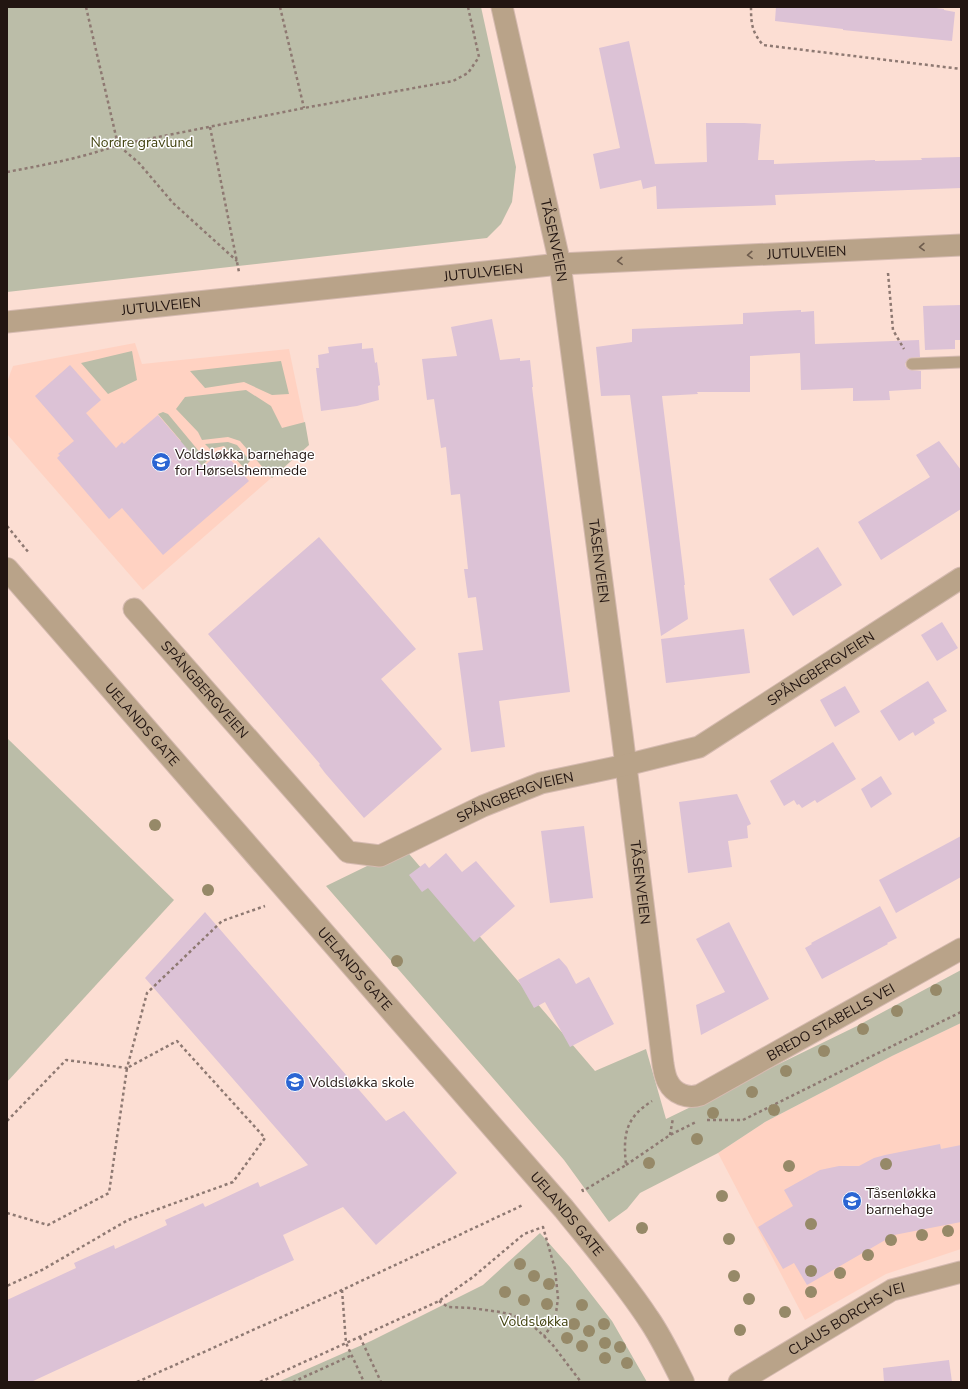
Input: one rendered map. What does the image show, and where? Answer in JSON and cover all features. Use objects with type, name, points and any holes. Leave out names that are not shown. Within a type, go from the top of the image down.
[{"type":"street","name":"TÅSENVEIEN","points":[[502,7],[560,264],[626,765],[663,1064],[668,1084],[673,1088]]},
{"type":"street","name":"JUTULVEIEN","points":[[7,322],[560,264],[961,245]]},
{"type":"street","name":"UELANDS GATE","points":[[7,569],[564,1209],[606,1260],[648,1318],[668,1350],[683,1382]]},
{"type":"street","name":"SPÅNGBERGVEIEN","points":[[134,608],[348,852],[380,856],[483,806],[541,783],[626,765],[699,747],[961,578]]},
{"type":"street","name":"BREDO STABELLS VEI","points":[[673,1088],[680,1094],[688,1097],[700,1095],[961,949]]},
{"type":"street","name":"CLAUS BORCHS VEI","points":[[739,1382],[892,1290],[961,1272]]},
{"type":"lane","points":[[912,364],[961,362]]},
{"type":"path","points":[[86,7],[118,145],[139,163],[173,203],[237,262]]},
{"type":"path","points":[[280,7],[304,108]]},
{"type":"path","points":[[7,172],[46,165],[92,154],[118,145],[453,80],[468,73],[479,57],[468,7]]},
{"type":"path","points":[[751,7],[751,22],[756,36],[763,45],[961,69]]},
{"type":"path","points":[[210,127],[239,272]]},
{"type":"path","points":[[886,248],[893,330],[912,364]]},
{"type":"path","points":[[7,1213],[48,1225],[109,1193],[127,1068],[147,993],[222,921],[265,906]]},
{"type":"path","points":[[584,1191],[591,1185],[626,1165],[670,1135],[701,1120],[743,1120],[961,1012]]},
{"type":"path","points":[[7,1121],[66,1060],[127,1068],[177,1041],[265,1138],[233,1182],[128,1220],[42,1270],[7,1286]]},
{"type":"path","points":[[626,1165],[625,1139],[628,1126],[635,1114],[646,1105],[673,1088]]},
{"type":"path","points":[[670,1135],[674,1113]]},
{"type":"path","points":[[137,1382],[342,1290],[523,1205]]},
{"type":"path","points":[[260,1382],[439,1301],[473,1277],[524,1234],[543,1227],[555,1269],[558,1298],[555,1321],[544,1336]]},
{"type":"path","points":[[342,1290],[346,1343],[364,1382]]},
{"type":"path","points":[[439,1301],[448,1307],[471,1308],[513,1315],[532,1326],[544,1336],[552,1344],[581,1382]]},
{"type":"path","points":[[360,1337],[381,1382]]},
{"type":"path","points":[[293,1382],[352,1355]]},
{"type":"shaded area","name":"Voldsløkka barnehage for Hørselshemmede","points":[[135,343],[142,364],[289,349],[309,445],[143,590],[7,434],[7,382],[13,366]]},
{"type":"shaded area","name":"Tåsenløkka barnehage","points":[[961,1023],[961,1249],[886,1274],[805,1320],[718,1153],[765,1122],[892,1056]]},
{"type":"green space","name":"Nordre gravlund","points":[[7,7],[481,7],[516,167],[512,202],[501,224],[487,238],[7,292]]},
{"type":"green space","points":[[132,351],[137,380],[108,394],[81,363]]},
{"type":"green space","points":[[281,361],[289,394],[272,395],[244,382],[205,388],[190,371]]},
{"type":"green space","points":[[246,390],[271,406],[282,428],[305,422],[309,445],[272,478],[240,441],[228,437],[202,440],[198,432],[176,409],[185,397]]},
{"type":"green space","points":[[163,412],[168,414],[207,461],[168,495],[179,443],[181,441],[158,414]]},
{"type":"green space","points":[[228,442],[237,445],[250,461],[244,468],[224,446],[210,449],[205,444]]},
{"type":"green space","points":[[7,738],[174,900],[7,1082]]},
{"type":"green space","points":[[404,848],[595,1071],[646,1049],[666,1119],[857,1026],[961,970],[961,1023],[892,1056],[765,1122],[718,1153],[640,1193],[627,1209],[609,1222],[564,1160],[326,886]]},
{"type":"green space","name":"Voldsløkka","points":[[540,1233],[570,1267],[612,1321],[647,1382],[278,1382],[371,1341],[483,1285]]},
{"type":"building","points":[[776,7],[928,7],[944,9],[955,12],[952,41],[843,30],[775,21]]},
{"type":"building","points":[[629,41],[655,164],[707,162],[706,123],[761,124],[758,160],[774,160],[774,164],[875,160],[922,160],[921,158],[961,157],[961,188],[775,195],[776,205],[657,209],[656,186],[643,189],[641,180],[600,189],[593,154],[620,148],[599,48]]},
{"type":"building","points":[[961,305],[961,340],[955,340],[955,349],[925,350],[923,306]]},
{"type":"building","points":[[801,310],[801,312],[814,311],[815,344],[919,340],[920,357],[909,358],[905,364],[909,370],[921,371],[921,389],[889,391],[890,400],[853,401],[853,388],[801,390],[800,353],[750,356],[750,392],[697,392],[698,394],[662,396],[688,619],[661,636],[630,395],[601,396],[596,347],[632,342],[632,329],[743,324],[743,313]]},
{"type":"building","points":[[492,319],[500,360],[520,358],[520,361],[530,360],[532,387],[570,692],[499,701],[505,747],[471,752],[458,653],[483,650],[476,597],[468,598],[464,569],[468,569],[460,494],[451,495],[446,447],[441,448],[434,399],[427,400],[422,359],[457,356],[451,327]]},
{"type":"building","points":[[362,343],[362,349],[373,348],[375,363],[377,362],[380,385],[378,386],[379,400],[357,406],[321,411],[316,368],[319,368],[318,355],[329,353],[328,347]]},
{"type":"building","points":[[70,365],[101,400],[86,413],[116,448],[122,442],[124,444],[158,415],[203,467],[222,450],[249,481],[163,555],[122,508],[109,519],[57,458],[60,455],[58,454],[74,441],[35,396]]},
{"type":"building","points":[[939,441],[961,470],[961,509],[881,560],[858,522],[930,477],[916,455]]},
{"type":"building","points":[[319,537],[416,649],[381,679],[442,749],[364,818],[325,773],[319,765],[320,764],[208,634]]},
{"type":"building","points":[[818,547],[842,585],[793,616],[769,579]]},
{"type":"building","points":[[942,622],[958,648],[937,661],[921,635]]},
{"type":"building","points":[[744,629],[750,673],[666,683],[661,639]]},
{"type":"building","points":[[928,681],[947,711],[933,719],[935,723],[915,736],[913,732],[899,741],[880,711]]},
{"type":"building","points":[[845,686],[860,712],[835,727],[820,700]]},
{"type":"building","points":[[833,742],[856,779],[817,803],[815,800],[802,808],[799,804],[797,805],[794,800],[784,806],[770,781]]},
{"type":"building","points":[[881,776],[892,794],[871,808],[861,789]]},
{"type":"building","points":[[737,794],[751,824],[747,826],[748,838],[728,841],[732,867],[688,873],[679,802]]},
{"type":"building","points":[[584,826],[593,898],[550,903],[541,831]]},
{"type":"building","points":[[961,836],[961,877],[896,913],[879,880]]},
{"type":"building","points":[[446,853],[462,872],[476,861],[515,906],[474,942],[428,888],[422,892],[409,875],[425,863],[429,868]]},
{"type":"building","points":[[880,906],[897,938],[822,979],[805,948],[812,944],[811,943]]},
{"type":"building","points":[[205,912],[386,1121],[404,1111],[457,1173],[376,1245],[343,1207],[283,1235],[294,1260],[31,1382],[7,1382],[7,1300],[76,1268],[74,1263],[114,1245],[115,1249],[167,1225],[165,1220],[203,1203],[205,1207],[258,1182],[260,1187],[308,1165],[145,978]]},
{"type":"building","points":[[729,922],[769,999],[701,1035],[696,1005],[725,992],[696,939]]},
{"type":"building","points":[[559,958],[567,967],[576,984],[589,977],[614,1024],[570,1047],[545,1002],[534,1008],[518,980]]},
{"type":"building","points":[[940,1144],[941,1149],[961,1145],[961,1222],[894,1235],[807,1285],[794,1263],[783,1269],[758,1227],[793,1206],[784,1190],[820,1170],[839,1166],[859,1166],[874,1158],[885,1155]]},
{"type":"building","points":[[949,1360],[952,1382],[884,1382],[883,1368]]},
{"type":"place","name":"Voldsløkka barnehage for Hørselshemmede","points":[[161,462]]},
{"type":"place","name":"Voldsløkka skole","points":[[295,1082]]},
{"type":"place","name":"Tåsenløkka barnehage","points":[[852,1201]]}]
